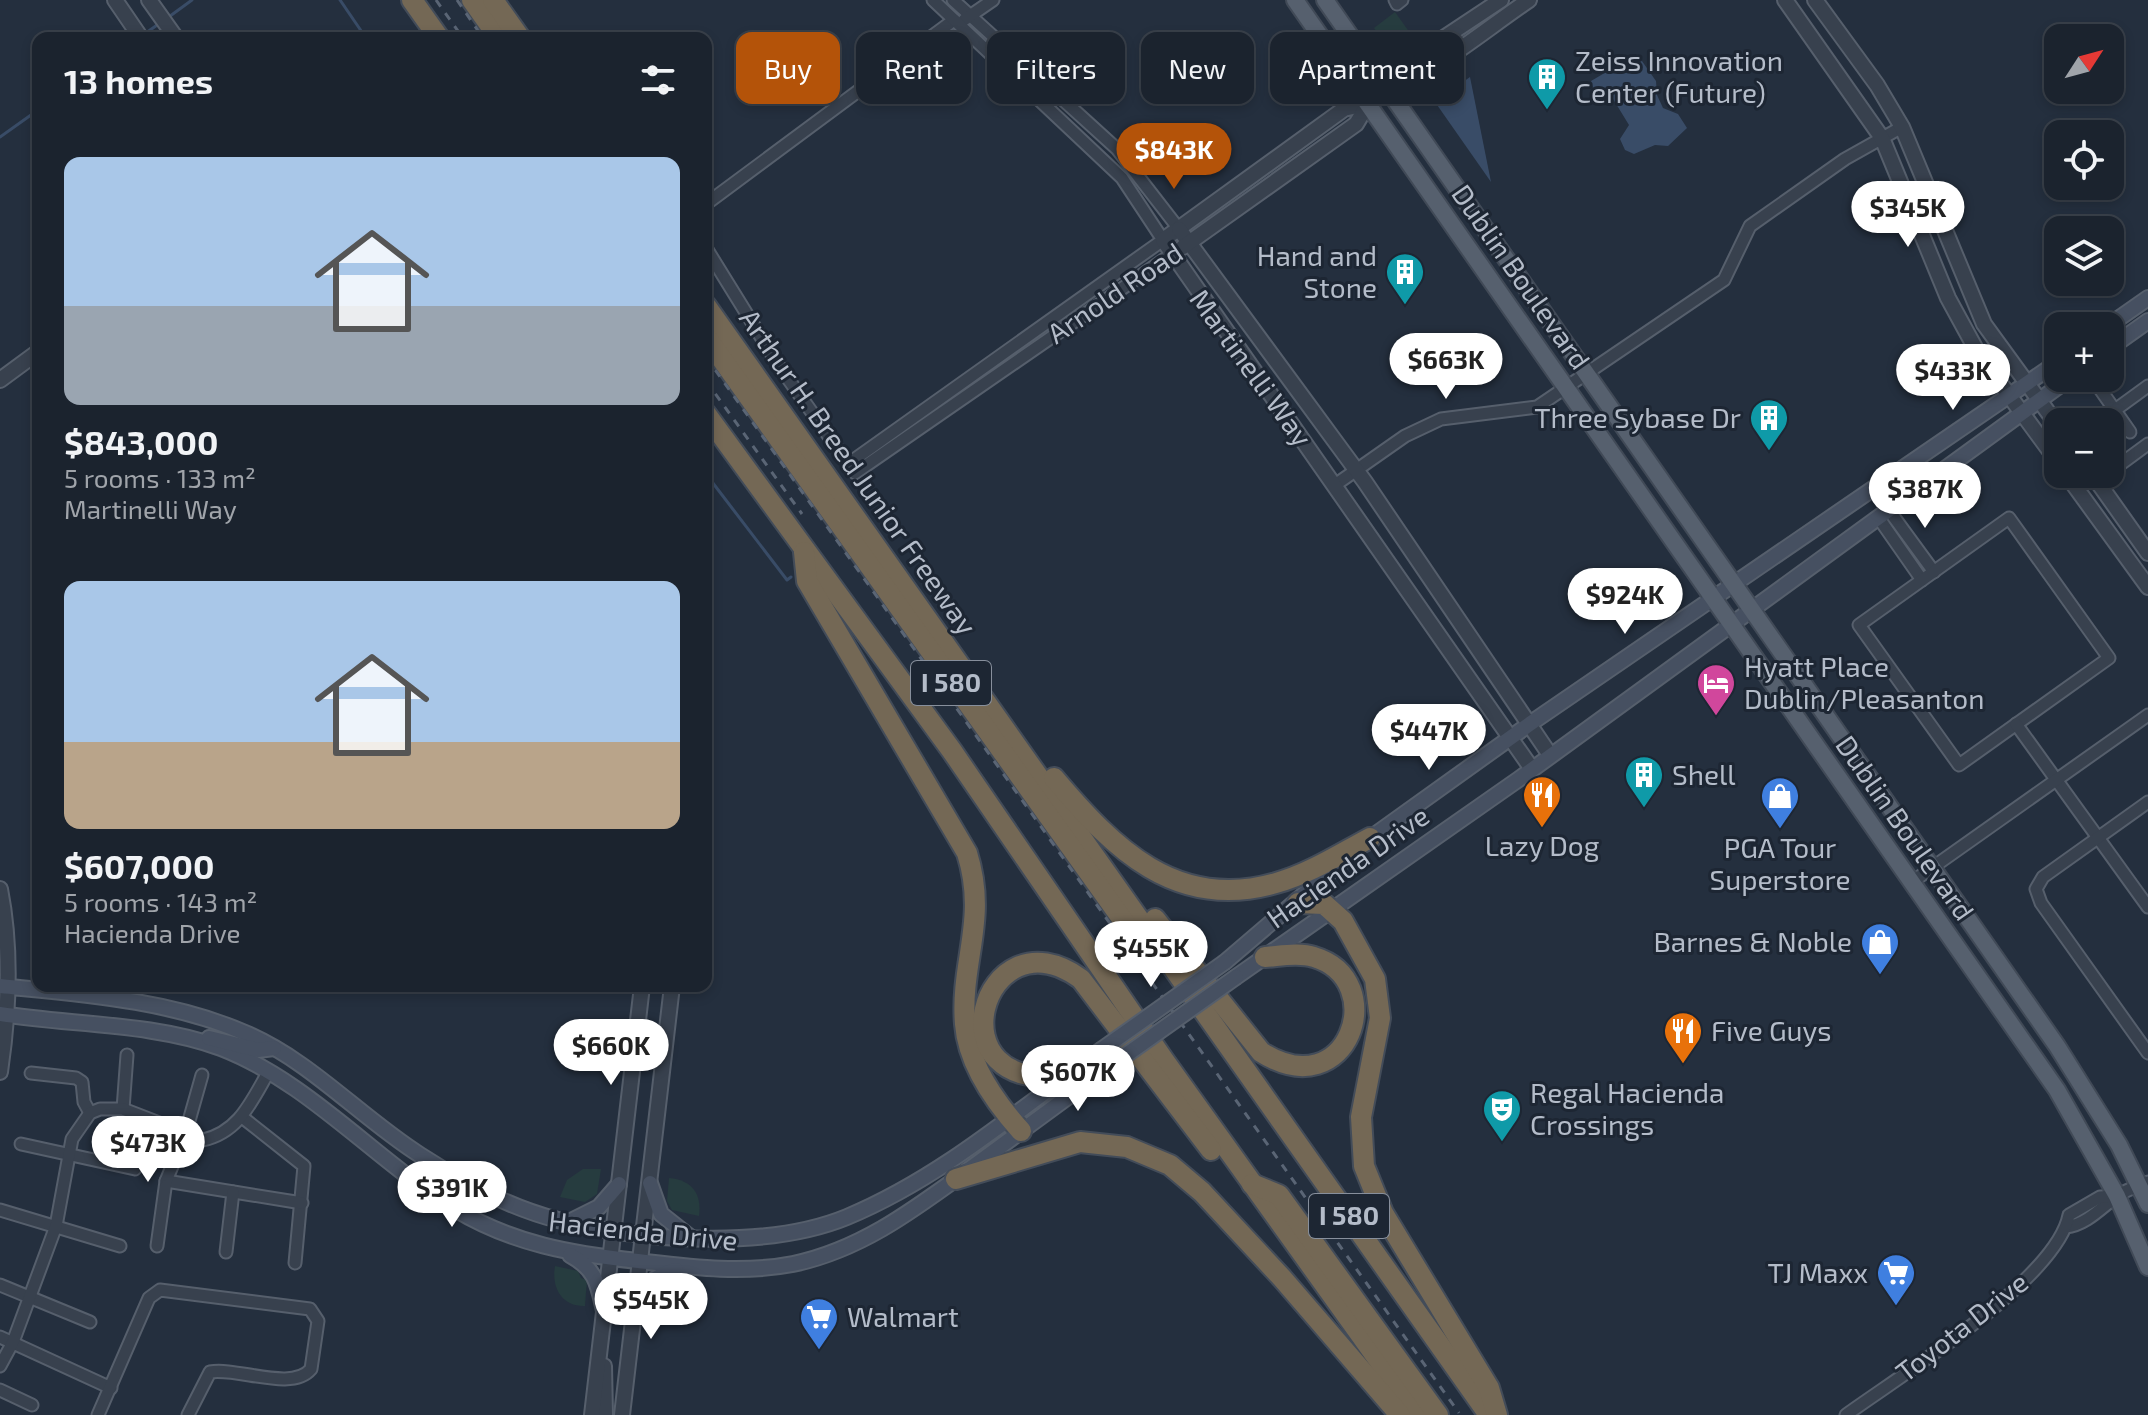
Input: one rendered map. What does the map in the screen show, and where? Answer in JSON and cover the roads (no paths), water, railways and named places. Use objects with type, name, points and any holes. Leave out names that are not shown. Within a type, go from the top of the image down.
[{"type":"highway","points":[[412,0],[435,32]]},
{"type":"highway","points":[[472,0],[495,32]]},
{"type":"highway","points":[[498,7],[516,32]]},
{"type":"highway","name":"Arthur H. Breed Junior Freeway","points":[[712,314],[1489,1415]]},
{"type":"highway","name":"I 580","points":[[712,345],[1182,1001],[1209,1018]]},
{"type":"highway","name":"I 580","points":[[712,422],[952,751],[1238,1165],[1418,1415]]},
{"type":"highway","points":[[804,552],[807,581],[967,853],[977,902],[965,1023],[983,1078],[1016,1125]]},
{"type":"highway","points":[[1015,742],[1041,762],[1119,848],[1158,874],[1181,883],[1228,890],[1267,886],[1301,874],[1370,838]]},
{"type":"highway","points":[[1120,894],[1142,903],[1261,1052],[1274,1061],[1301,1069],[1324,1063],[1343,1046],[1354,1021],[1355,1005],[1350,987],[1328,963],[1313,957],[1265,957]]},
{"type":"highway","points":[[1298,903],[1324,904],[1343,921],[1366,958],[1378,999],[1376,1045],[1361,1117],[1362,1154],[1371,1189],[1489,1388],[1497,1415]]},
{"type":"highway","points":[[1069,1074],[1036,1078],[1023,1076],[998,1061],[989,1048],[982,1018],[984,1002],[999,979],[1010,971],[1038,962],[1054,964],[1081,979],[1215,1157],[1238,1165]]},
{"type":"highway","points":[[956,1179],[1080,1142],[1127,1147],[1170,1165],[1202,1192],[1282,1278],[1400,1415]]},
{"type":"highway","name":"I 580","points":[[1252,1184],[1279,1195],[1438,1415]]},
{"type":"main road","name":"Dublin Boulevard","points":[[1295,0],[1317,32]]},
{"type":"main road","name":"Dublin Boulevard","points":[[1325,0],[1348,32]]},
{"type":"main road","name":"Dublin Boulevard","points":[[1368,104],[2057,1090],[2117,1196],[2148,1267]]},
{"type":"main road","name":"Dublin Boulevard","points":[[1400,104],[2065,1059],[2144,1184],[2148,1204]]},
{"type":"main road","points":[[2124,315],[2148,298]]},
{"type":"main road","points":[[2124,338],[2148,321]]},
{"type":"main road","name":"Hacienda Drive","points":[[4,1014],[180,1037],[217,1047],[269,1071],[457,1210],[509,1237],[563,1251],[688,1267],[761,1268],[825,1256],[881,1231],[956,1179],[1069,1074],[1225,962],[1298,903],[1370,838],[1531,723],[2044,372]]},
{"type":"main road","name":"Hacienda Drive","points":[[41,992],[180,1011],[215,1021],[275,1048],[419,1155],[532,1210],[569,1222],[691,1237],[761,1238],[846,1218],[899,1192],[1016,1125],[1112,1065],[1532,769],[2051,392]]},
{"type":"main road","name":"Hacienda Drive","points":[[4,987],[32,991]]},
{"type":"main road","points":[[180,1037],[213,1038],[258,1050],[275,1048]]},
{"type":"main road","points":[[269,1071],[287,1067],[347,1101]]},
{"type":"main road","points":[[650,1183],[661,1214],[691,1237]]},
{"type":"main road","points":[[569,1222],[599,1207],[619,1184]]},
{"type":"main road","points":[[563,1251],[592,1269],[604,1311]]},
{"type":"main road","points":[[635,1314],[655,1276],[688,1267]]},
{"type":"street","points":[[115,0],[137,32]]},
{"type":"street","name":"Martinelli Way","points":[[933,0],[1122,178],[1532,769]]},
{"type":"street","name":"Martinelli Way","points":[[953,0],[1117,149],[1356,471],[1550,755]]},
{"type":"street","points":[[712,200],[956,22],[993,0]]},
{"type":"street","points":[[1395,0],[1397,4],[1402,0]]},
{"type":"street","name":"Arnold Road","points":[[1453,32],[1501,0]]},
{"type":"street","name":"Arnold Road","points":[[1464,45],[1529,0]]},
{"type":"street","points":[[1785,0],[1882,138],[1948,298],[1978,353],[2044,443]]},
{"type":"street","points":[[1815,0],[1877,85],[1902,127],[1984,324],[2044,408]]},
{"type":"street","points":[[152,5],[172,32]]},
{"type":"street","name":"Arnold Road","points":[[851,468],[1344,109],[1368,104]]},
{"type":"street","name":"Arnold Road","points":[[851,468],[1189,243],[1356,124],[1368,104]]},
{"type":"street","points":[[1335,485],[1427,424],[1441,419],[1537,407],[1724,280],[1750,226],[1845,159],[1902,127]]},
{"type":"street","points":[[712,258],[779,366],[851,468]]},
{"type":"street","points":[[0,380],[32,356]]},
{"type":"street","points":[[2118,408],[2148,386]]},
{"type":"street","points":[[2124,423],[2130,432]]},
{"type":"street","points":[[2124,463],[2146,451]]},
{"type":"street","points":[[2076,488],[2148,587]]},
{"type":"street","points":[[2102,488],[2147,550]]},
{"type":"street","points":[[1883,513],[1934,572]]},
{"type":"street","points":[[1883,513],[1922,580]]},
{"type":"street","points":[[2009,518],[2109,658],[1959,765],[1859,625],[1922,580],[2009,518]]},
{"type":"street","points":[[1912,882],[2148,715]]},
{"type":"street","points":[[2016,724],[2148,907]]},
{"type":"street","points":[[2148,802],[2043,877],[2037,896],[2148,1053]]},
{"type":"street","points":[[0,889],[6,918],[0,1072]]},
{"type":"street","points":[[592,1415],[641,992]]},
{"type":"street","points":[[622,1415],[671,992]]},
{"type":"street","points":[[123,1109],[127,1055]]},
{"type":"street","points":[[0,1366],[13,1342],[56,1226],[72,1139],[90,1113],[123,1109],[185,1135],[203,1140],[219,1137],[242,1117],[269,1071]]},
{"type":"street","points":[[31,1073],[76,1078],[82,1082],[84,1102],[90,1113]]},
{"type":"street","points":[[157,1246],[166,1181],[185,1135],[202,1075]]},
{"type":"street","points":[[242,1117],[304,1166],[295,1263]]},
{"type":"street","points":[[21,1144],[135,1169]]},
{"type":"street","points":[[166,1181],[302,1203]]},
{"type":"street","name":"Toyota Drive","points":[[1846,1415],[2008,1296],[2036,1269],[2066,1227],[2076,1226],[2106,1208],[2117,1196],[2144,1184]]},
{"type":"street","points":[[226,1252],[233,1192]]},
{"type":"street","points":[[0,1210],[120,1246]]},
{"type":"street","points":[[0,1285],[90,1322]]},
{"type":"street","points":[[98,1415],[149,1298],[160,1290],[310,1309],[318,1321],[311,1369],[300,1379],[210,1372],[188,1415]]},
{"type":"street","points":[[0,1337],[111,1388]]},
{"type":"street","points":[[601,1337],[605,1415]]},
{"type":"street","points":[[0,1390],[32,1405]]},
{"type":"water","points":[[1637,54],[1656,81],[1657,95],[1663,108],[1678,114],[1687,128],[1668,146],[1655,145],[1634,154],[1625,150],[1620,139],[1629,125],[1610,94],[1594,90],[1591,81]]},
{"type":"water","points":[[1470,77],[1491,182],[1436,104],[1464,104],[1464,81]]},
{"type":"waterway","points":[[166,19],[192,0]]},
{"type":"waterway","points":[[340,0],[362,32]]},
{"type":"waterway","points":[[147,32],[160,23]]},
{"type":"waterway","points":[[0,137],[32,114]]},
{"type":"waterway","points":[[712,482],[787,580],[791,577]]},
{"type":"railway","points":[[436,0],[459,32]]},
{"type":"railway","points":[[457,0],[479,32]]},
{"type":"railway","points":[[712,365],[1459,1413]]},
{"type":"railway","points":[[712,389],[802,514]]},
{"type":"place","name":"Zeiss Innovation Center (Future)","points":[[1547,111]]},
{"type":"place","name":"Hand and Stone","points":[[1405,306]]},
{"type":"place","name":"Three Sybase Dr","points":[[1769,452]]},
{"type":"place","name":"Hyatt Place Dublin/Pleasanton","points":[[1716,717]]},
{"type":"place","name":"Shell","points":[[1644,809]]},
{"type":"place","name":"Lazy Dog","points":[[1542,829]]},
{"type":"place","name":"PGA Tour Superstore","points":[[1780,830]]},
{"type":"place","name":"Barnes & Noble","points":[[1880,976]]},
{"type":"place","name":"Five Guys","points":[[1683,1065]]},
{"type":"place","name":"Regal Hacienda Crossings","points":[[1502,1143]]},
{"type":"place","name":"TJ Maxx","points":[[1896,1307]]},
{"type":"place","name":"Walmart","points":[[819,1351]]}]
